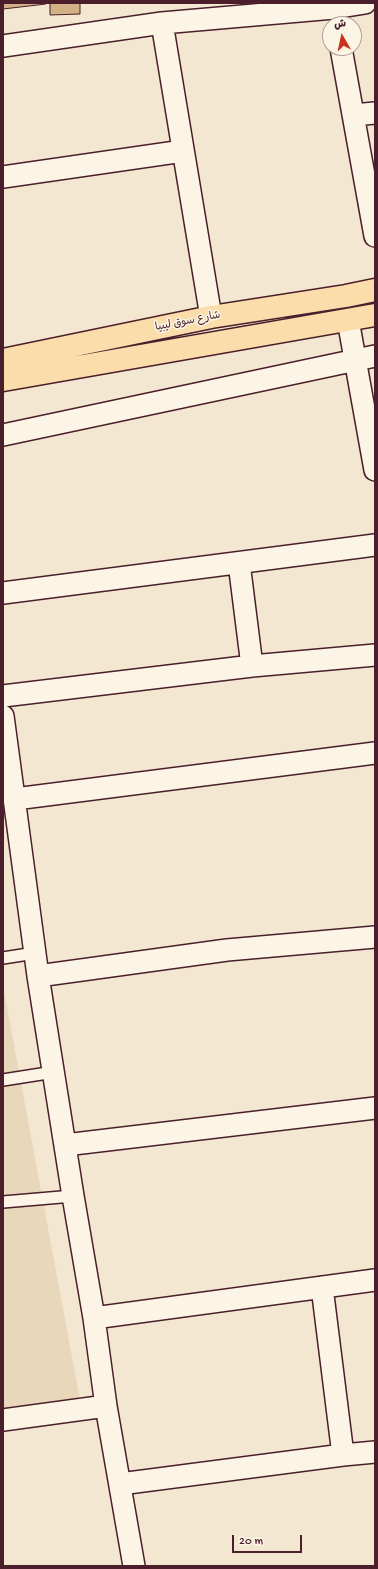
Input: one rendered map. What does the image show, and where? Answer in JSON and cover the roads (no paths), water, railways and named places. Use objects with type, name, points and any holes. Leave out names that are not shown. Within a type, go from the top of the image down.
[{"type":"main road","name":"شارع سوق ليبيا","points":[[3,360],[211,317],[346,296],[375,290]]},
{"type":"main road","points":[[3,380],[375,315]]},
{"type":"street","points":[[336,16],[366,3]]},
{"type":"street","points":[[3,46],[162,23],[322,17]]},
{"type":"street","points":[[162,23],[211,317]]},
{"type":"street","points":[[343,56],[375,236]]},
{"type":"street","points":[[354,115],[375,113]]},
{"type":"street","points":[[3,177],[183,151]]},
{"type":"street","points":[[348,320],[365,358],[375,470]]},
{"type":"street","points":[[3,435],[365,358]]},
{"type":"street","points":[[3,593],[375,545]]},
{"type":"street","points":[[239,563],[252,666]]},
{"type":"street","points":[[3,696],[252,666],[375,655]]},
{"type":"street","points":[[3,716],[38,976],[94,1318],[106,1406],[134,1566]]},
{"type":"street","points":[[15,799],[375,753]]},
{"type":"street","points":[[38,976],[227,950],[375,937]]},
{"type":"street","points":[[65,1145],[375,1108]]},
{"type":"street","points":[[94,1318],[375,1280]]},
{"type":"street","points":[[322,1287],[343,1455]]},
{"type":"street","points":[[3,1420],[106,1406]]},
{"type":"street","points":[[120,1484],[375,1452]]},
{"type":"lane","points":[[3,958],[35,953]]},
{"type":"lane","points":[[3,1080],[54,1072]]},
{"type":"lane","points":[[3,1202],[73,1196]]}]
